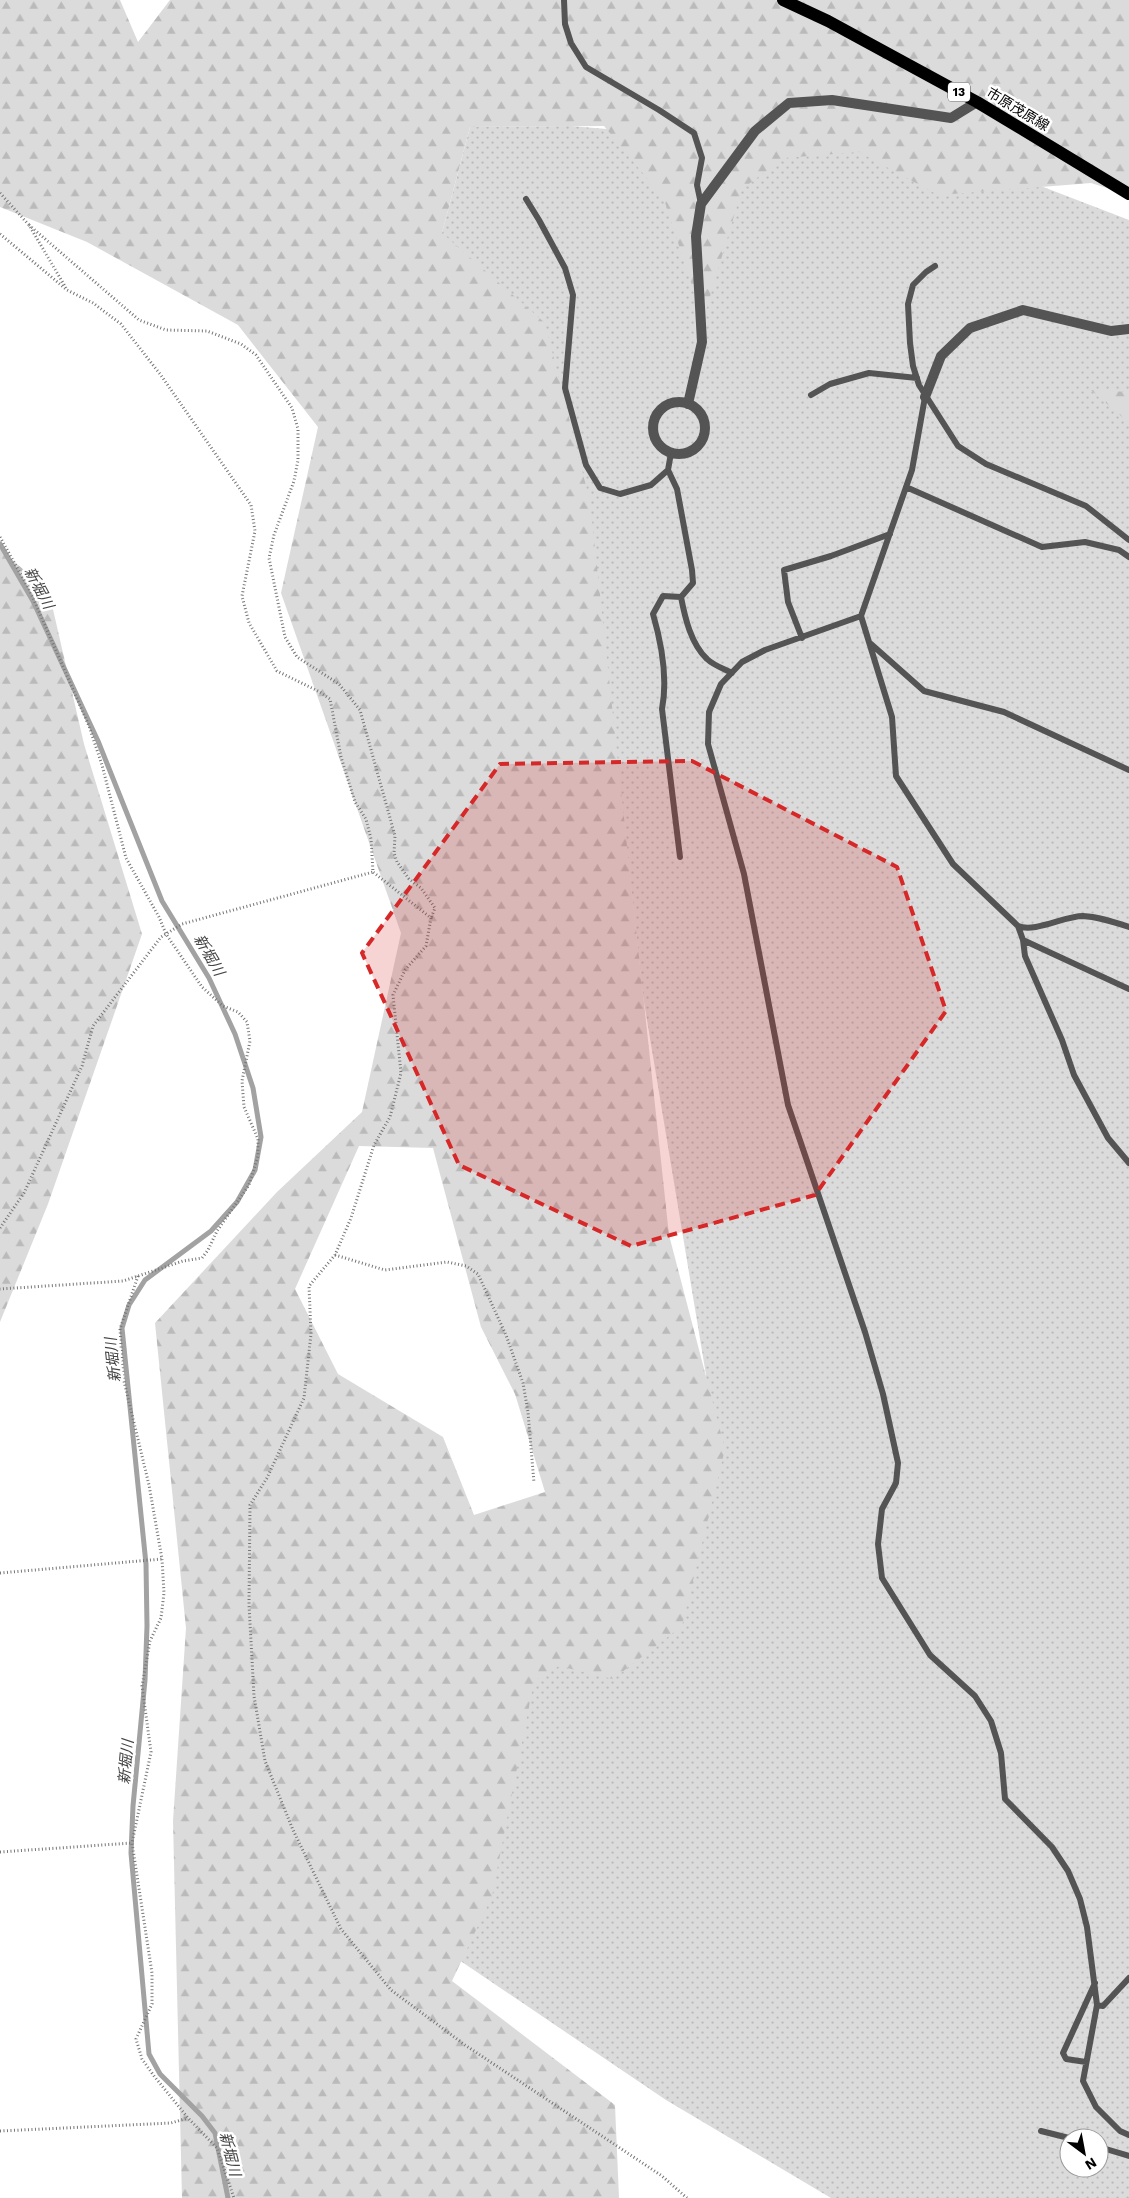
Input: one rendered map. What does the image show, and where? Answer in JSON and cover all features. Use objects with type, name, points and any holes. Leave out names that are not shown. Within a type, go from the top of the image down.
[{"type":"main road","name":"市原茂原線","points":[[783,0],[828,21],[977,102],[1129,194]]},
{"type":"street","points":[[688,404],[702,342],[696,236],[701,204],[755,131],[789,103],[832,100],[951,118],[977,102]]},
{"type":"street","points":[[925,397],[941,356],[970,328],[1023,310],[1111,331],[1129,329]]},
{"type":"street","points":[[688,404],[697,409],[703,417],[704,437],[698,446],[690,452],[670,453],[662,448],[656,440],[653,430],[655,420],[660,411],[668,405],[688,404]]},
{"type":"lane","points":[[564,0],[565,24],[571,43],[586,67],[694,133],[702,158],[697,185],[701,204]]},
{"type":"lane","points":[[526,199],[565,268],[573,294],[565,388],[586,465],[600,488],[620,494],[652,485],[668,470]]},
{"type":"lane","points":[[934,266],[913,285],[908,304],[910,343],[917,378],[925,397],[958,446],[986,464],[1086,506],[1129,540]]},
{"type":"lane","points":[[811,395],[830,384],[869,373],[917,378]]},
{"type":"lane","points":[[925,397],[912,470],[861,616],[892,717],[896,776],[953,864],[1018,926],[1023,928],[1040,926],[1065,918],[1082,916],[1102,918],[1129,927]]},
{"type":"lane","points":[[670,453],[668,470],[677,489],[692,570],[693,584],[681,598]]},
{"type":"lane","points":[[906,487],[1042,547],[1086,542],[1119,550],[1129,557]]},
{"type":"lane","points":[[802,638],[788,602],[784,570],[831,556],[890,534]]},
{"type":"lane","points":[[680,857],[662,710],[665,696],[662,648],[654,614],[663,596],[681,598]]},
{"type":"lane","points":[[681,598],[685,617],[697,645],[708,660],[732,673]]},
{"type":"lane","points":[[861,616],[765,650],[742,662],[721,684],[709,712],[708,744],[744,874],[788,1105],[865,1332],[883,1394],[898,1463],[896,1483],[882,1509],[878,1544],[882,1578],[930,1654],[975,1696],[991,1721],[1001,1753],[1005,1799],[1052,1847],[1068,1871],[1080,1899],[1087,1927],[1098,2004],[1083,2081],[1096,2107],[1120,2131],[1129,2135]]},
{"type":"lane","points":[[870,643],[924,690],[1004,712],[1129,770]]},
{"type":"lane","points":[[1018,926],[1023,940],[1025,956],[1062,1040],[1074,1075],[1108,1138],[1129,1164]]},
{"type":"lane","points":[[1023,940],[1129,989]]},
{"type":"lane","points":[[1098,2004],[1103,2006],[1129,1978]]},
{"type":"lane","points":[[1086,2062],[1066,2059],[1063,2053],[1095,1983]]},
{"type":"lane","points":[[1041,2130],[1059,2135]]},
{"type":"lane","points":[[1109,2150],[1129,2156]]},
{"type":"path","points":[[0,193],[29,225],[139,320],[166,330],[207,331],[241,344],[256,355],[292,408],[298,429],[298,460],[294,481],[274,535],[269,558],[285,637],[297,657],[339,684],[360,710],[395,836],[394,853],[396,862],[408,879],[421,888],[435,908],[431,918],[426,946],[405,970],[393,995],[401,1073],[390,1117],[374,1146],[351,1218],[335,1255],[309,1286],[311,1334],[304,1398],[266,1478],[250,1505],[249,1605],[254,1696],[264,1761],[293,1830],[341,1929],[391,1990],[465,2045],[662,2176],[687,2198]]},
{"type":"path","points":[[29,225],[67,290]]},
{"type":"path","points":[[0,234],[67,290],[93,303],[121,324],[160,374],[252,505],[255,531],[242,596],[248,623],[276,670],[330,699],[340,756],[356,802],[366,819],[372,839],[373,872],[431,918]]},
{"type":"path","points":[[0,537],[30,591],[89,726],[102,766],[126,858],[160,916],[166,934],[202,987],[222,1006],[238,1012],[247,1022],[250,1041],[242,1081],[244,1107],[258,1140],[258,1156],[249,1185],[217,1231],[202,1258],[183,1261],[123,1281],[0,1289]]},
{"type":"path","points":[[0,1228],[24,1193],[82,1066],[93,1026],[161,937],[182,924],[373,872]]},
{"type":"path","points":[[335,1255],[385,1270],[447,1262],[466,1266],[478,1274],[506,1335],[523,1383],[528,1412],[534,1483]]},
{"type":"path","points":[[138,1275],[120,1329],[123,1377],[149,1485],[162,1559],[164,1593],[161,1618],[150,1641],[142,1686],[145,1724],[151,1752],[132,1843],[152,1973],[152,2004],[136,2039],[142,2058],[188,2118],[217,2148],[234,2198]]},
{"type":"path","points":[[0,1573],[162,1559]]},
{"type":"path","points":[[0,1852],[132,1843]]},
{"type":"path","points":[[0,2132],[171,2123],[188,2118]]},
{"type":"highlighted area","points":[[692,761],[897,867],[946,1011],[815,1195],[631,1246],[459,1165],[362,953],[500,764]]},
{"type":"green space","points":[[0,0],[120,0],[138,42],[170,0],[1129,0],[1129,195],[1091,183],[938,195],[859,152],[784,158],[742,189],[703,320],[664,199],[604,126],[470,127],[442,233],[545,323],[590,502],[669,1235],[725,1449],[682,1626],[613,1679],[559,1666],[534,1681],[492,1896],[452,1981],[615,2105],[619,2198],[182,2198],[173,1821],[186,1628],[155,1323],[277,1192],[362,1112],[401,933],[281,593],[318,427],[238,325],[87,242],[0,207]],"holes":[[[359,1146],[433,1148],[481,1327],[515,1394],[545,1492],[474,1515],[443,1437],[338,1374],[295,1289]]]},
{"type":"green space","points":[[571,126],[973,160],[1129,220],[1129,2198],[831,2198],[666,2100],[431,1941],[495,1678],[706,1375],[643,996],[617,759],[442,233],[470,127]]},
{"type":"green space","points":[[1091,390],[1129,392],[1129,423]]},
{"type":"green space","points":[[0,549],[49,592],[84,744],[142,934],[48,1204],[0,1322]]},
{"type":"waterway","name":"新堀川","points":[[0,544],[33,601],[98,741],[162,901],[209,978],[235,1034],[253,1088],[261,1137],[255,1170],[237,1202],[211,1231],[145,1280],[129,1305],[122,1328],[146,1564],[147,1626],[145,1680],[133,1806],[131,1853],[149,2054],[160,2074],[202,2116],[215,2133],[228,2198]]}]
